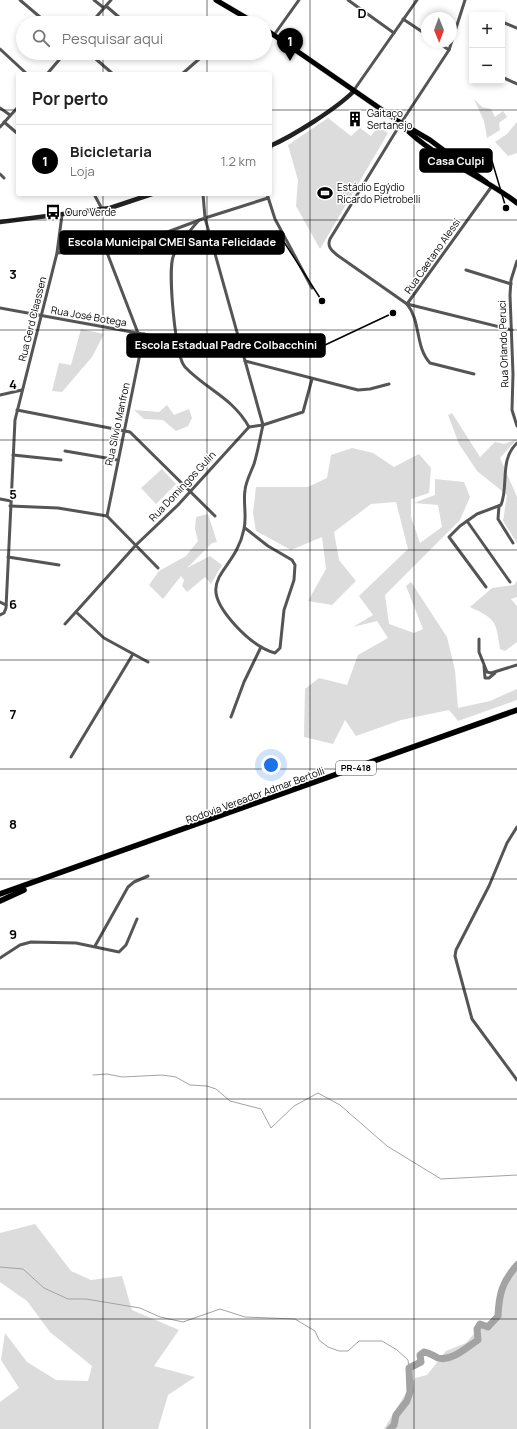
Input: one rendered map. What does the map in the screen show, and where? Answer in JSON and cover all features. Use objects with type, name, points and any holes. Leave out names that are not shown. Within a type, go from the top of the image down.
[{"type":"highway","name":"Rodovia Vereador Admar Bertolli","points":[[0,894],[44,880],[517,710]]},
{"type":"highway","name":"Rodovia Vereador Admar Bertolli","points":[[0,901],[44,880]]},
{"type":"main road","points":[[216,0],[245,16]]},
{"type":"main road","points":[[274,36],[401,123],[424,136],[517,203]]},
{"type":"main road","points":[[401,123],[410,133],[441,155],[469,174],[486,182]]},
{"type":"main road","points":[[441,155],[456,162],[461,162]]},
{"type":"street","points":[[20,0],[39,16]]},
{"type":"street","points":[[94,0],[117,16]]},
{"type":"street","points":[[97,16],[110,0]]},
{"type":"street","points":[[274,36],[299,0]]},
{"type":"street","points":[[348,0],[394,33]]},
{"type":"street","points":[[272,145],[305,126],[354,91],[417,0]]},
{"type":"street","points":[[465,0],[450,50],[401,123],[330,239],[329,244],[331,250],[336,255],[408,304],[512,330]]},
{"type":"street","points":[[403,19],[421,31]]},
{"type":"street","points":[[505,23],[517,28]]},
{"type":"street","points":[[0,49],[25,72]]},
{"type":"street","points":[[49,72],[59,60]]},
{"type":"street","points":[[97,60],[111,72]]},
{"type":"street","points":[[184,72],[198,60]]},
{"type":"street","points":[[505,78],[517,84]]},
{"type":"street","points":[[0,108],[10,115]]},
{"type":"street","points":[[0,127],[16,109]]},
{"type":"street","points":[[4,122],[16,132]]},
{"type":"street","points":[[0,174],[4,178]]},
{"type":"street","name":"Rua Caetano Alessi","points":[[474,374],[430,363],[422,349],[414,316],[408,304],[492,186]]},
{"type":"street","points":[[95,196],[102,209]]},
{"type":"street","points":[[0,222],[102,209],[127,203],[146,196]]},
{"type":"street","points":[[203,196],[205,218],[263,425],[256,458],[245,488],[245,528],[239,544],[216,583],[215,593],[219,605],[243,634],[261,647],[273,652],[280,650],[285,605],[294,580],[295,565],[292,560],[268,546],[245,528]]},
{"type":"street","points":[[57,253],[106,250],[145,241],[199,220],[268,198],[275,219],[312,288]]},
{"type":"street","name":"Rua Gerd Claassen","points":[[0,615],[5,611],[6,605],[10,501],[17,410],[57,253],[62,214]]},
{"type":"street","points":[[199,220],[183,241],[173,258],[172,270],[176,340],[180,357],[186,368],[236,408],[249,427],[263,425],[303,412],[312,379]]},
{"type":"street","points":[[106,250],[138,333]]},
{"type":"street","name":"Rua Orlando Peruci","points":[[517,261],[511,284],[514,374],[512,410],[517,426]]},
{"type":"street","points":[[466,270],[511,284]]},
{"type":"street","name":"Rua José Botega","points":[[0,308],[176,340]]},
{"type":"street","name":"Rua Sílvio Manfron","points":[[107,516],[144,334]]},
{"type":"street","points":[[245,361],[358,390],[370,389],[389,384]]},
{"type":"street","points":[[0,395],[22,390]]},
{"type":"street","points":[[17,410],[124,430],[132,435],[214,516]]},
{"type":"street","name":"Rua Domingos Gulin","points":[[65,624],[136,545],[178,505],[189,491],[249,427]]},
{"type":"street","points":[[514,543],[498,519],[500,506],[502,503],[507,461],[510,452],[517,444]]},
{"type":"street","points":[[65,451],[118,460]]},
{"type":"street","points":[[13,455],[61,460]]},
{"type":"street","points":[[0,499],[10,501]]},
{"type":"street","points":[[10,506],[58,508],[107,516],[158,568]]},
{"type":"street","points":[[486,586],[449,537],[480,512],[500,506]]},
{"type":"street","points":[[467,521],[510,582]]},
{"type":"street","points":[[8,557],[59,565]]},
{"type":"street","points":[[0,602],[6,605]]},
{"type":"street","points":[[76,612],[104,638],[148,662]]},
{"type":"street","points":[[479,639],[479,652],[487,672],[496,672],[517,665]]},
{"type":"street","points":[[231,717],[244,682],[261,647]]},
{"type":"street","points":[[71,757],[133,654]]},
{"type":"street","points":[[484,663],[485,678],[489,678],[496,672]]},
{"type":"street","points":[[517,827],[507,843],[455,953],[472,1018],[517,1080]]},
{"type":"street","points":[[95,946],[128,887],[134,882],[148,876]]},
{"type":"street","points":[[0,958],[20,945],[31,942],[76,943],[117,952],[121,951],[128,941],[137,919]]},
{"type":"shaded area","points":[[474,99],[482,107],[491,109],[495,117],[503,111],[507,117],[499,123],[500,130],[487,138],[484,121]]},
{"type":"shaded area","name":"Estádio Egýdio Ricardo Pietrobelli","points":[[328,118],[351,136],[360,128],[371,136],[378,127],[388,133],[320,249],[296,206],[298,180],[288,145]]},
{"type":"shaded area","points":[[517,122],[517,153],[508,156],[495,142],[507,134]]},
{"type":"shaded area","points":[[81,329],[104,334],[92,357],[62,392],[52,391],[59,363],[71,365]]},
{"type":"shaded area","points":[[167,405],[174,415],[189,409],[192,418],[188,426],[176,431],[163,420],[144,419],[134,410],[159,412]]},
{"type":"shaded area","points":[[452,413],[480,457],[495,442],[504,444],[517,439],[500,458],[517,497],[517,543],[503,521],[507,495],[477,471],[459,444],[448,415]]},
{"type":"shaded area","points":[[352,448],[373,453],[394,467],[419,454],[431,468],[429,493],[411,499],[411,517],[420,543],[442,527],[438,505],[414,503],[435,495],[435,479],[464,482],[470,497],[460,520],[385,595],[389,624],[414,633],[423,629],[406,586],[411,582],[447,637],[455,670],[458,708],[490,701],[517,689],[517,700],[458,721],[449,710],[401,720],[356,736],[345,720],[333,744],[304,737],[305,689],[319,678],[347,685],[358,655],[388,638],[377,621],[353,627],[373,615],[359,596],[408,549],[396,502],[371,504],[334,532],[339,560],[356,581],[332,605],[308,601],[326,569],[322,537],[291,550],[256,531],[253,513],[256,487],[308,487],[327,478],[331,455]]},
{"type":"shaded area","points":[[162,469],[176,484],[156,504],[141,488]]},
{"type":"shaded area","points":[[208,514],[217,542],[212,543],[187,568],[210,556],[222,565],[211,584],[205,577],[187,592],[182,586],[184,580],[181,576],[163,599],[149,585],[159,571],[186,556],[198,541],[195,529],[196,517]]},
{"type":"shaded area","points":[[517,581],[517,597],[511,599],[517,606],[517,642],[505,651],[500,649],[496,627],[490,618],[470,607],[492,588],[514,585]]},
{"type":"shaded area","points":[[35,1224],[71,1271],[91,1280],[122,1276],[132,1310],[179,1330],[154,1366],[195,1377],[168,1395],[158,1429],[0,1429],[0,1402],[19,1388],[1,1360],[5,1333],[27,1362],[56,1380],[88,1381],[92,1366],[50,1332],[27,1301],[0,1282],[0,1233]]},
{"type":"shaded area","points":[[517,1260],[517,1429],[384,1429],[415,1378],[427,1375],[446,1351],[466,1343],[478,1329],[497,1315],[501,1306],[505,1280]]},
{"type":"waterway","points":[[93,1075],[107,1074],[122,1077],[162,1075],[176,1077],[190,1085],[207,1086],[216,1089],[230,1101],[261,1109],[271,1128],[294,1106],[318,1093],[340,1105],[387,1146],[441,1179],[517,1175]]},
{"type":"waterway","points":[[390,1429],[394,1425],[396,1415],[407,1401],[410,1392],[409,1368],[421,1362],[420,1355],[424,1352],[438,1358],[449,1358],[460,1353],[478,1340],[477,1329],[480,1324],[488,1327],[498,1316],[499,1301],[502,1289],[508,1277],[517,1265]]},
{"type":"waterway","points":[[0,1267],[23,1269],[44,1288],[68,1299],[86,1299],[140,1308],[160,1317],[183,1322],[220,1309],[245,1317],[295,1319],[315,1331],[319,1340],[328,1347],[339,1351],[348,1351],[359,1341],[382,1341],[397,1350],[408,1360],[409,1368]]},
{"type":"place","name":"Bicicletaria","points":[[290,61]]},
{"type":"place","name":"Gaitaço Sertanejo","points":[[355,119]]},
{"type":"place","name":"Estádio Egýdio Ricardo Pietrobelli","points":[[325,193]]},
{"type":"place","name":"Casa Culpi","points":[[506,208]]},
{"type":"place","name":"Ouro Verde","points":[[53,212]]},
{"type":"place","name":"Escola Municipal CMEI Santa Felicidade","points":[[322,301]]},
{"type":"place","name":"Escola Estadual Padre Colbacchini","points":[[393,313]]}]
